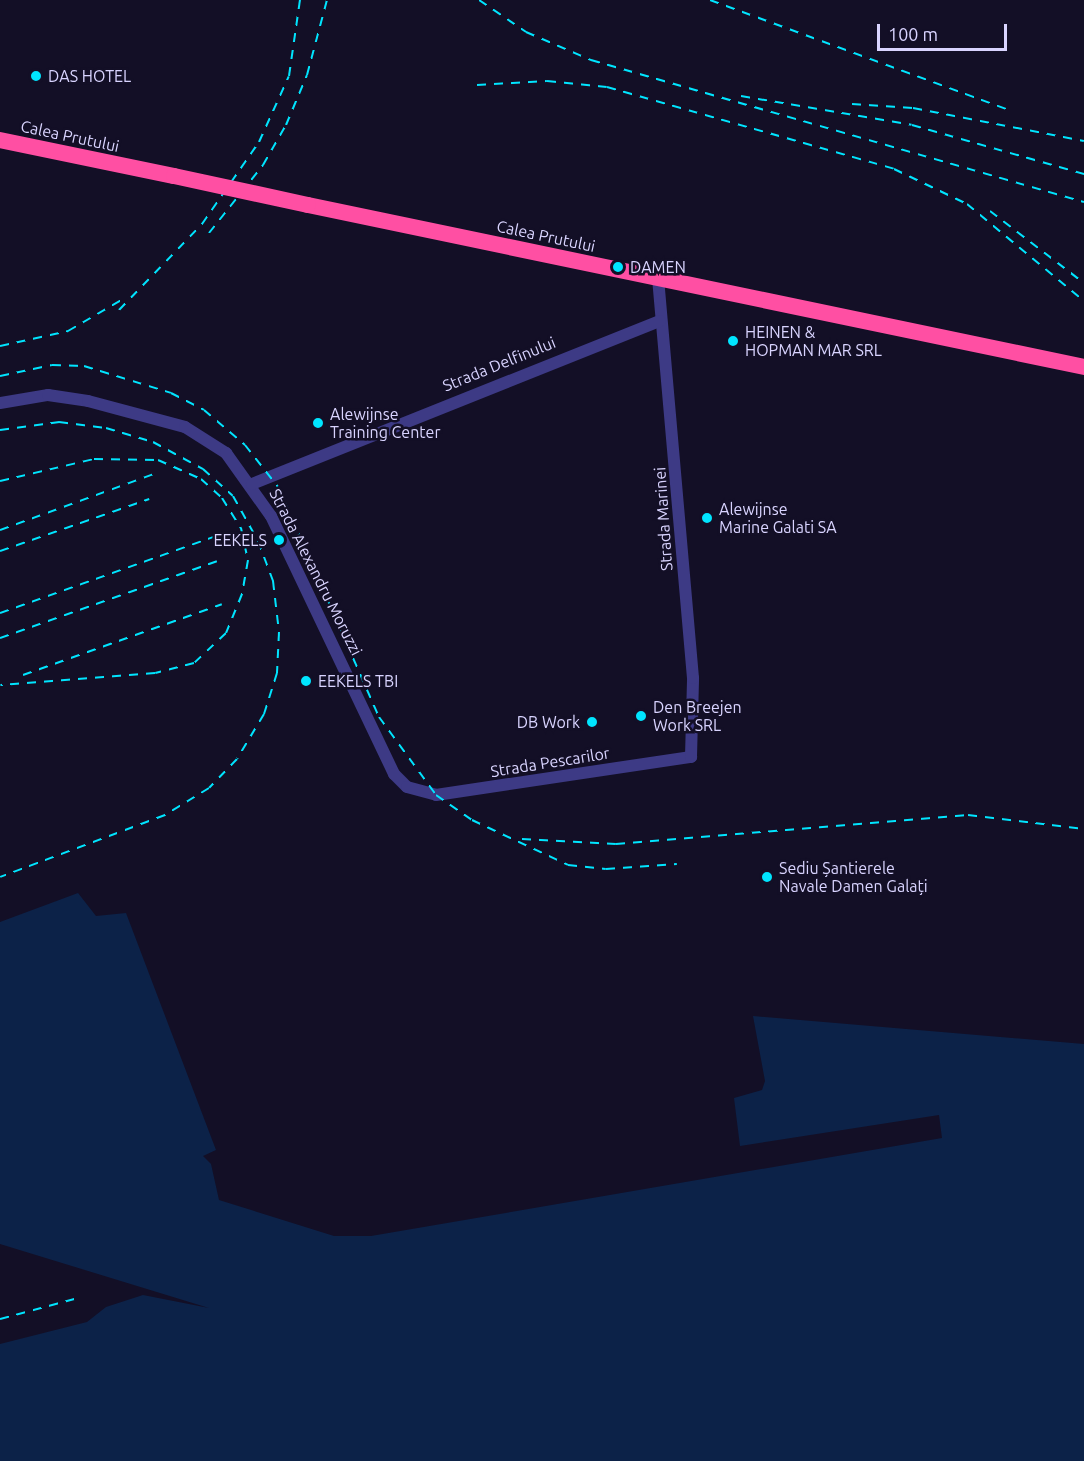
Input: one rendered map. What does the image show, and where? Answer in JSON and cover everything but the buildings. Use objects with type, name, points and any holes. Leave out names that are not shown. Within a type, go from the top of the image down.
[{"type":"highway","name":"Calea Prutului","points":[[0,140],[1084,367]]},
{"type":"street","name":"Strada Marinei","points":[[658,278],[693,678],[691,757]]},
{"type":"street","name":"Strada Delfinului","points":[[252,484],[621,332],[660,321]]},
{"type":"street","name":"Strada Alexandru Moruzzi","points":[[0,403],[60,396],[169,421],[215,443],[252,484],[394,774],[415,791]]},
{"type":"street","name":"Strada Pescarilor","points":[[415,791],[436,795],[471,791],[691,757]]},
{"type":"water","points":[[78,893],[96,916],[126,913],[216,1150],[203,1156],[211,1164],[219,1200],[334,1236],[371,1236],[942,1138],[939,1115],[740,1146],[734,1098],[762,1090],[765,1081],[753,1016],[1084,1044],[1084,1461],[0,1461],[0,1344],[87,1322],[106,1307],[143,1295],[209,1308],[0,1244],[0,922]]},
{"type":"railway","points":[[119,310],[202,224],[259,142],[289,76],[300,0]]},
{"type":"railway","points":[[209,233],[263,165],[286,125],[307,75],[327,0]]},
{"type":"railway","points":[[479,0],[526,32],[591,60],[1084,202]]},
{"type":"railway","points":[[710,0],[1007,109]]},
{"type":"railway","points":[[477,85],[547,81],[607,87],[894,169],[967,204],[1084,301]]},
{"type":"railway","points":[[741,96],[912,125],[1084,174]]},
{"type":"railway","points":[[852,104],[913,108],[1084,141]]},
{"type":"railway","points":[[990,211],[1084,283]]},
{"type":"railway","points":[[0,346],[68,331],[123,299]]},
{"type":"railway","points":[[0,376],[52,365],[84,366],[171,393],[204,410],[245,445],[278,487],[379,717],[436,795],[472,820],[568,865],[606,869],[677,864]]},
{"type":"railway","points":[[0,430],[59,422],[106,428],[153,442],[203,469],[233,496],[258,541],[273,581],[279,632],[277,673],[264,714],[237,759],[209,788],[165,815],[0,877]]},
{"type":"railway","points":[[0,481],[94,459],[158,460],[201,479],[222,498],[241,528],[248,560],[242,594],[226,633],[194,663],[155,673],[0,685]]},
{"type":"railway","points":[[0,530],[154,474]]},
{"type":"railway","points":[[0,551],[149,499]]},
{"type":"railway","points":[[0,613],[219,535]]},
{"type":"railway","points":[[0,638],[217,561]]},
{"type":"railway","points":[[23,675],[222,604]]},
{"type":"railway","points":[[522,839],[616,844],[968,815],[1084,829]]},
{"type":"railway","points":[[0,1319],[74,1299]]},
{"type":"place","name":"DAS HOTEL","points":[[36,76]]},
{"type":"place","name":"DAMEN","points":[[618,267]]},
{"type":"place","name":"HEINEN & HOPMAN MAR SRL","points":[[733,341]]},
{"type":"place","name":"Alewijnse Training Center","points":[[318,423]]},
{"type":"place","name":"Alewijnse Marine Galati SA","points":[[707,518]]},
{"type":"place","name":"EEKELS","points":[[279,540]]},
{"type":"place","name":"EEKELS TBI","points":[[306,681]]},
{"type":"place","name":"Den Breejen Work SRL","points":[[641,716]]},
{"type":"place","name":"DB Work","points":[[592,722]]},
{"type":"place","name":"Sediu Șantierele Navale Damen Galați","points":[[767,877]]}]
